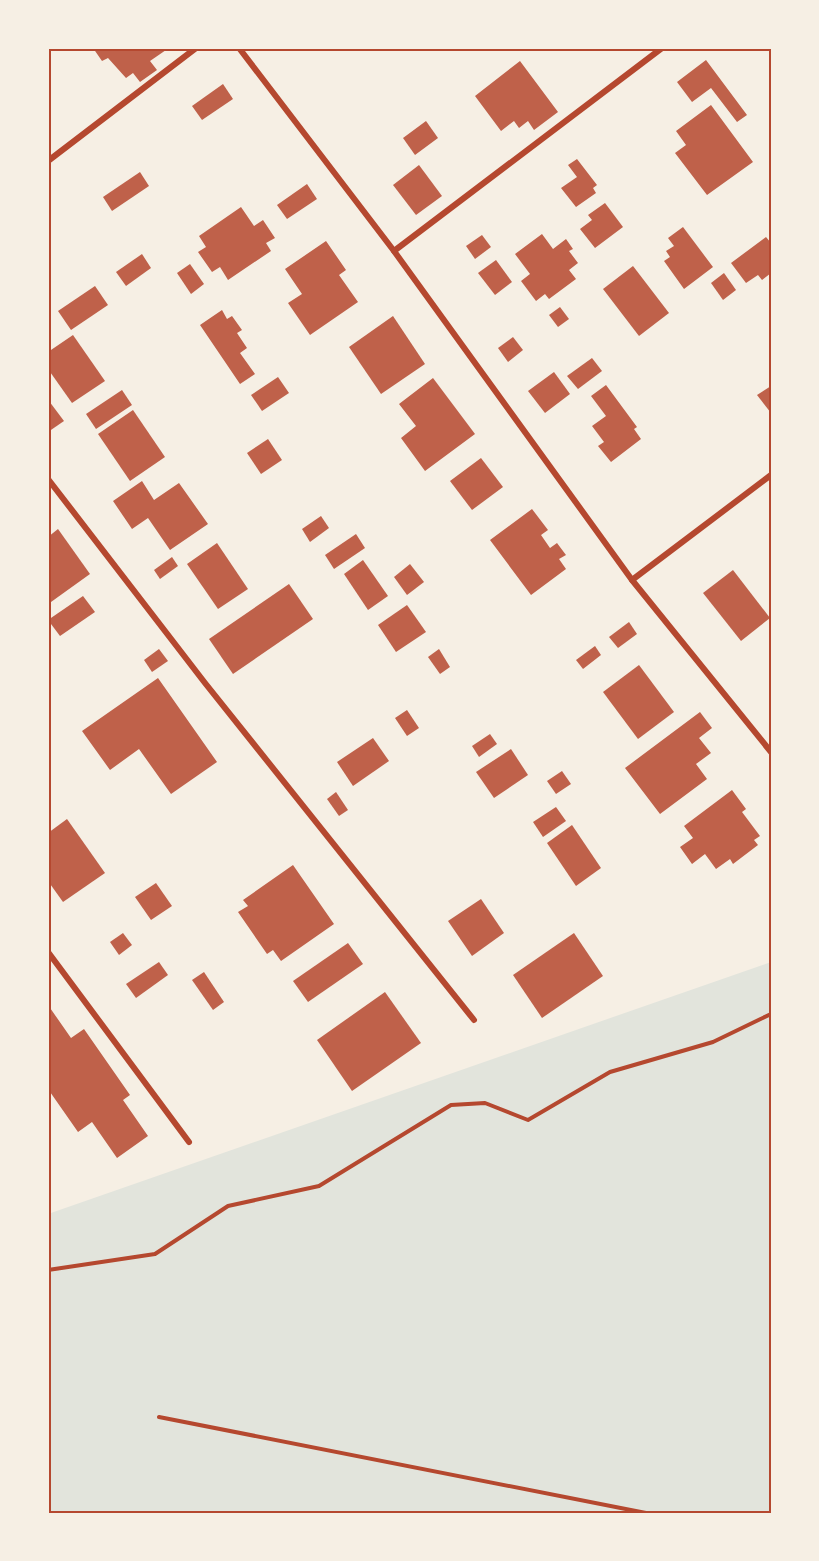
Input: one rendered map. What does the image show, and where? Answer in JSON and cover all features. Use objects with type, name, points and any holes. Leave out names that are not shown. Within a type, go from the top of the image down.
[{"type":"street","points":[[48,161],[196,48]]},
{"type":"street","points":[[239,48],[394,251],[632,580],[771,752]]},
{"type":"street","points":[[394,251],[662,48]]},
{"type":"street","points":[[632,580],[771,475]]},
{"type":"street","points":[[48,478],[205,683],[474,1020]]},
{"type":"street","points":[[48,952],[189,1142]]},
{"type":"path","points":[[48,1270],[155,1254],[228,1206],[320,1186],[451,1105],[485,1103],[528,1120],[610,1072],[713,1042],[771,1014]]},
{"type":"path","points":[[159,1417],[646,1513]]},
{"type":"shaded area","points":[[771,962],[771,1513],[48,1513],[48,1214]]},
{"type":"building","points":[[93,48],[165,48],[166,50],[150,61],[157,70],[140,82],[133,73],[126,78],[108,58],[102,61]]},
{"type":"building","points":[[706,60],[747,115],[737,122],[711,88],[692,102],[677,82]]},
{"type":"building","points":[[520,61],[558,112],[534,130],[528,121],[519,128],[514,121],[501,131],[475,96]]},
{"type":"building","points":[[223,84],[233,99],[202,120],[192,106]]},
{"type":"building","points":[[711,105],[753,162],[707,195],[675,153],[686,145],[676,131]]},
{"type":"building","points":[[426,121],[438,138],[415,155],[403,138]]},
{"type":"building","points":[[577,159],[597,185],[593,188],[596,193],[576,207],[561,188],[577,177],[568,165]]},
{"type":"building","points":[[419,165],[442,196],[416,215],[393,185]]},
{"type":"building","points":[[140,172],[149,186],[112,211],[103,197]]},
{"type":"building","points":[[307,184],[317,199],[287,219],[277,205]]},
{"type":"building","points":[[605,203],[623,227],[595,248],[580,229],[592,220],[588,215]]},
{"type":"building","points":[[241,207],[254,226],[263,220],[275,238],[266,243],[271,251],[228,280],[220,267],[212,272],[198,252],[206,247],[199,236]]},
{"type":"building","points":[[683,227],[713,267],[684,289],[664,261],[670,257],[666,251],[674,246],[668,238]]},
{"type":"building","points":[[542,234],[553,249],[566,239],[573,249],[569,251],[578,263],[569,270],[576,279],[549,299],[545,294],[536,301],[521,281],[530,274],[515,254]]},
{"type":"building","points":[[482,235],[491,247],[475,259],[466,246]]},
{"type":"building","points":[[766,237],[771,243],[771,273],[762,280],[758,275],[746,283],[731,263]]},
{"type":"building","points":[[326,241],[346,270],[339,275],[358,302],[310,335],[288,303],[302,294],[285,269]]},
{"type":"building","points":[[142,254],[151,268],[126,286],[116,272]]},
{"type":"building","points":[[496,260],[512,282],[495,295],[478,273]]},
{"type":"building","points":[[190,264],[204,284],[191,294],[177,273]]},
{"type":"building","points":[[633,266],[669,313],[639,336],[603,289]]},
{"type":"building","points":[[724,273],[736,290],[723,300],[711,283]]},
{"type":"building","points":[[95,286],[108,305],[71,330],[58,311]]},
{"type":"building","points":[[560,307],[569,319],[558,327],[549,315]]},
{"type":"building","points":[[222,310],[227,319],[232,316],[242,330],[237,333],[247,348],[240,353],[255,374],[240,384],[200,325]]},
{"type":"building","points":[[393,316],[425,364],[381,394],[349,347]]},
{"type":"building","points":[[73,335],[105,381],[72,403],[48,369],[48,352]]},
{"type":"building","points":[[513,337],[523,350],[508,362],[498,348]]},
{"type":"building","points":[[592,358],[602,371],[578,389],[567,376]]},
{"type":"building","points":[[554,372],[570,394],[545,413],[528,391]]},
{"type":"building","points":[[278,377],[289,393],[262,411],[251,395]]},
{"type":"building","points":[[433,378],[475,434],[425,471],[401,438],[416,426],[399,404]]},
{"type":"building","points":[[606,385],[637,427],[634,429],[641,439],[611,462],[598,446],[604,442],[592,426],[606,416],[591,396]]},
{"type":"building","points":[[771,386],[771,413],[757,395]]},
{"type":"building","points":[[122,390],[132,405],[96,429],[86,414]]},
{"type":"building","points":[[48,402],[64,421],[48,432]]},
{"type":"building","points":[[133,410],[165,457],[130,481],[98,434]]},
{"type":"building","points":[[268,439],[282,460],[261,474],[247,453]]},
{"type":"building","points":[[481,458],[503,487],[472,510],[450,481]]},
{"type":"building","points":[[142,481],[154,500],[179,483],[208,524],[170,550],[148,518],[132,529],[113,501]]},
{"type":"building","points":[[532,509],[548,530],[541,535],[550,548],[557,543],[566,555],[559,559],[566,569],[531,595],[490,540]]},
{"type":"building","points":[[321,516],[329,528],[310,542],[302,529]]},
{"type":"building","points":[[58,529],[90,574],[51,602],[48,597],[48,537]]},
{"type":"building","points":[[356,534],[365,548],[334,569],[325,555]]},
{"type":"building","points":[[217,543],[248,589],[218,609],[187,564]]},
{"type":"building","points":[[172,557],[178,566],[160,579],[154,570]]},
{"type":"building","points":[[363,560],[388,596],[368,610],[344,574]]},
{"type":"building","points":[[410,564],[424,582],[407,595],[394,577]]},
{"type":"building","points":[[733,570],[770,618],[741,641],[703,593]]},
{"type":"building","points":[[289,584],[313,619],[233,674],[209,639]]},
{"type":"building","points":[[83,596],[95,612],[60,636],[48,620]]},
{"type":"building","points":[[407,605],[426,632],[396,652],[378,625]]},
{"type":"building","points":[[629,622],[637,634],[618,648],[609,637]]},
{"type":"building","points":[[595,646],[601,655],[583,669],[576,660]]},
{"type":"building","points":[[159,649],[168,661],[152,672],[144,660]]},
{"type":"building","points":[[439,649],[450,667],[440,674],[428,657]]},
{"type":"building","points":[[639,665],[674,712],[638,739],[603,692]]},
{"type":"building","points":[[158,678],[217,762],[171,794],[139,749],[110,770],[82,731]]},
{"type":"building","points":[[407,710],[419,728],[407,736],[395,718]]},
{"type":"building","points":[[700,712],[712,728],[699,738],[711,753],[696,764],[707,779],[660,814],[625,768]]},
{"type":"building","points":[[490,734],[497,744],[479,757],[472,746]]},
{"type":"building","points":[[373,738],[389,761],[353,786],[337,762]]},
{"type":"building","points":[[511,749],[528,775],[494,798],[476,772]]},
{"type":"building","points":[[562,771],[571,784],[556,794],[547,781]]},
{"type":"building","points":[[732,790],[746,809],[742,812],[760,836],[754,840],[758,845],[733,864],[730,859],[716,869],[705,854],[692,864],[680,847],[693,838],[684,826]]},
{"type":"building","points":[[336,792],[348,810],[339,816],[327,799]]},
{"type":"building","points":[[556,807],[566,821],[543,837],[533,822]]},
{"type":"building","points":[[67,819],[105,873],[63,902],[48,881],[48,833]]},
{"type":"building","points":[[572,825],[601,868],[576,886],[547,843]]},
{"type":"building","points":[[293,865],[334,924],[281,961],[273,950],[267,954],[238,912],[248,906],[243,900]]},
{"type":"building","points":[[156,883],[172,906],[151,920],[135,897]]},
{"type":"building","points":[[481,899],[504,933],[472,956],[448,921]]},
{"type":"building","points":[[123,933],[132,945],[119,955],[110,942]]},
{"type":"building","points":[[574,933],[603,976],[542,1018],[513,975]]},
{"type":"building","points":[[348,943],[363,964],[308,1002],[293,981]]},
{"type":"building","points":[[159,962],[168,975],[136,998],[126,984]]},
{"type":"building","points":[[204,972],[224,1002],[213,1010],[192,980]]},
{"type":"building","points":[[385,992],[421,1043],[352,1091],[317,1040]]},
{"type":"building","points":[[48,1005],[71,1038],[84,1029],[130,1095],[123,1100],[148,1136],[117,1158],[92,1122],[78,1132],[48,1089]]}]
